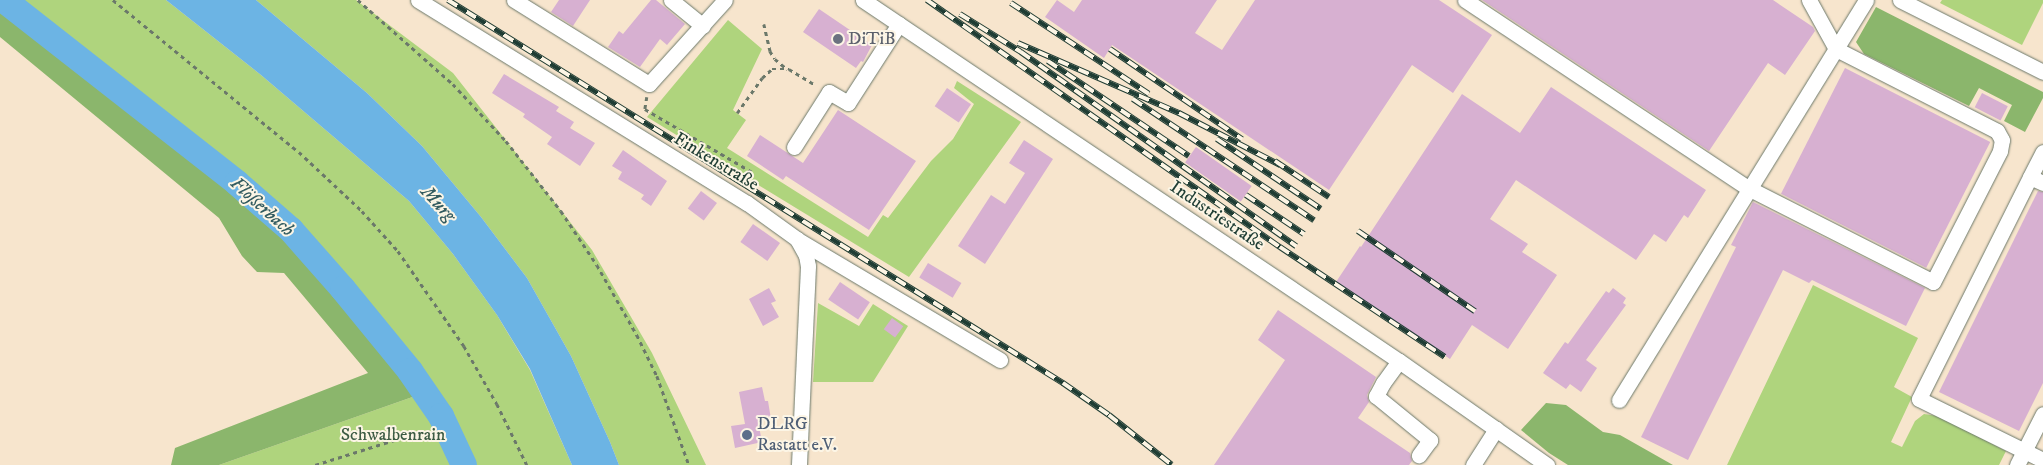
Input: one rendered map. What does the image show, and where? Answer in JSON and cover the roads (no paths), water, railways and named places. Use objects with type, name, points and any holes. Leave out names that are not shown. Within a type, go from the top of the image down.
[{"type":"street","name":"Finkenstraße","points":[[418,0],[747,203],[797,239],[1000,360]]},
{"type":"street","points":[[514,0],[649,84],[725,0]]},
{"type":"street","points":[[671,0],[702,26]]},
{"type":"street","name":"Industriestraße","points":[[863,0],[1399,361],[1547,465]]},
{"type":"street","points":[[1466,0],[1750,189],[1933,282],[2000,152],[2002,140],[1997,131],[1836,48],[1809,0]]},
{"type":"street","points":[[1620,400],[1866,0]]},
{"type":"street","points":[[1900,0],[2043,72]]},
{"type":"street","points":[[794,147],[828,92],[848,102],[899,24]]},
{"type":"street","points":[[2043,152],[2037,180],[1919,399],[2021,458],[2043,460]]},
{"type":"street","points":[[797,239],[803,247],[808,266],[799,465]]},
{"type":"street","points":[[1399,361],[1376,396],[1430,440],[1419,455]]},
{"type":"street","points":[[2021,458],[2043,414]]},
{"type":"street","points":[[1473,465],[1496,429]]},
{"type":"water","name":"Murg","points":[[166,0],[256,0],[367,93],[422,146],[481,217],[527,278],[571,356],[619,465],[572,465],[530,369],[497,315],[453,254],[409,201],[261,75]]},
{"type":"waterway","name":"Flößerbach","points":[[4,0],[237,183],[291,230],[343,289],[410,371],[441,416],[464,465]]},
{"type":"railway","points":[[448,0],[1063,383],[1109,415],[1172,465]]},
{"type":"railway","points":[[927,0],[1280,247],[1445,357]]},
{"type":"railway","points":[[1011,3],[1149,94]]},
{"type":"railway","points":[[960,14],[1021,52],[1296,246]]},
{"type":"railway","points":[[1018,43],[1179,113],[1280,165]]},
{"type":"railway","points":[[1110,49],[1242,139]]},
{"type":"railway","points":[[1048,61],[1189,156]]},
{"type":"railway","points":[[1133,99],[1314,220]]},
{"type":"railway","points":[[1217,139],[1321,209]]},
{"type":"railway","points":[[1275,161],[1329,197]]},
{"type":"railway","points":[[1246,195],[1304,234]]},
{"type":"railway","points":[[1358,231],[1475,311]]},
{"type":"place","name":"DiTiB","points":[[838,39]]},
{"type":"place","name":"DLRG Rastatt e.V.","points":[[747,435]]},
{"type":"park label","name":"Schwalbenrain","points":[[393,435]]}]
